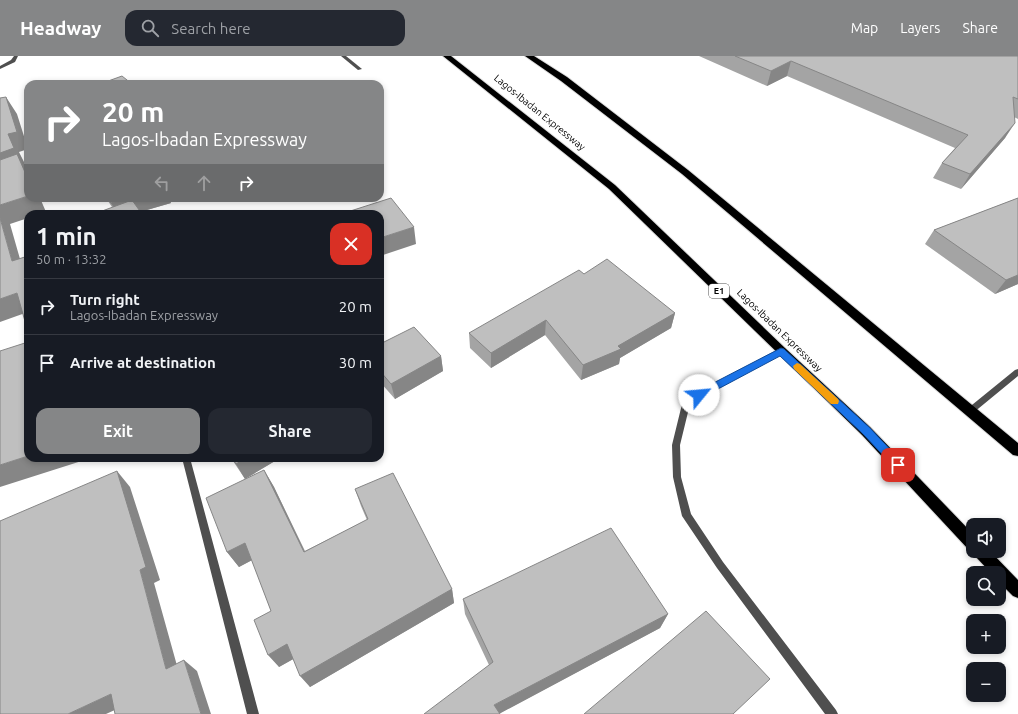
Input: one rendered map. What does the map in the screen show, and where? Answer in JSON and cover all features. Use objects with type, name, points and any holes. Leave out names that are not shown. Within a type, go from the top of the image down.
[{"type":"highway","name":"Lagos-Ibadan Expressway","points":[[447,56],[612,187],[866,431],[966,537]]},
{"type":"highway","points":[[529,56],[564,79],[685,172],[1018,451]]},
{"type":"highway","points":[[986,558],[1018,592]]},
{"type":"street","points":[[0,68],[13,61],[16,56]]},
{"type":"street","points":[[344,56],[360,69]]},
{"type":"street","points":[[781,351],[686,402],[676,445],[677,477],[686,516],[720,565],[832,714]]},
{"type":"street","points":[[970,411],[1018,372]]},
{"type":"street","points":[[187,462],[253,714]]},
{"type":"building","points":[[735,56],[1018,56],[1018,99],[1013,97],[1015,123],[970,174],[942,163],[968,135],[791,61],[771,71]]},
{"type":"building","points":[[122,76],[127,80],[111,80]]},
{"type":"building","points":[[6,97],[17,132],[8,134],[14,148],[0,153],[0,98]]},
{"type":"building","points":[[17,154],[24,170],[24,197],[0,205],[0,160]]},
{"type":"building","points":[[391,198],[414,227],[384,237],[384,210],[354,210],[378,202],[384,202],[384,200]]},
{"type":"building","points":[[1018,198],[1018,275],[1006,280],[934,230]]},
{"type":"building","points":[[127,202],[133,202],[139,210],[105,210]]},
{"type":"building","points":[[0,218],[12,261],[24,257],[24,318],[17,293],[0,299]]},
{"type":"building","points":[[607,259],[675,313],[618,346],[621,349],[583,365],[546,320],[491,353],[469,333],[579,270],[584,274]]},
{"type":"building","points":[[414,327],[441,356],[391,384],[384,376],[384,342]]},
{"type":"building","points":[[24,343],[24,457],[0,465],[0,351]]},
{"type":"building","points":[[264,470],[304,552],[368,519],[355,489],[393,473],[452,589],[300,676],[287,644],[268,655],[254,620],[271,611],[245,543],[227,552],[206,498]]},
{"type":"building","points":[[117,471],[146,567],[140,570],[166,669],[184,660],[201,714],[115,714],[111,694],[68,714],[0,714],[0,521]]},
{"type":"building","points":[[611,528],[668,614],[494,705],[500,714],[424,714],[493,662],[463,599]]},
{"type":"building","points":[[706,611],[770,679],[733,714],[584,714]]},
{"type":"slow traffic","points":[[797,366],[834,401]]},
{"type":"route","points":[[699,395],[781,351],[866,431],[898,465]]}]
